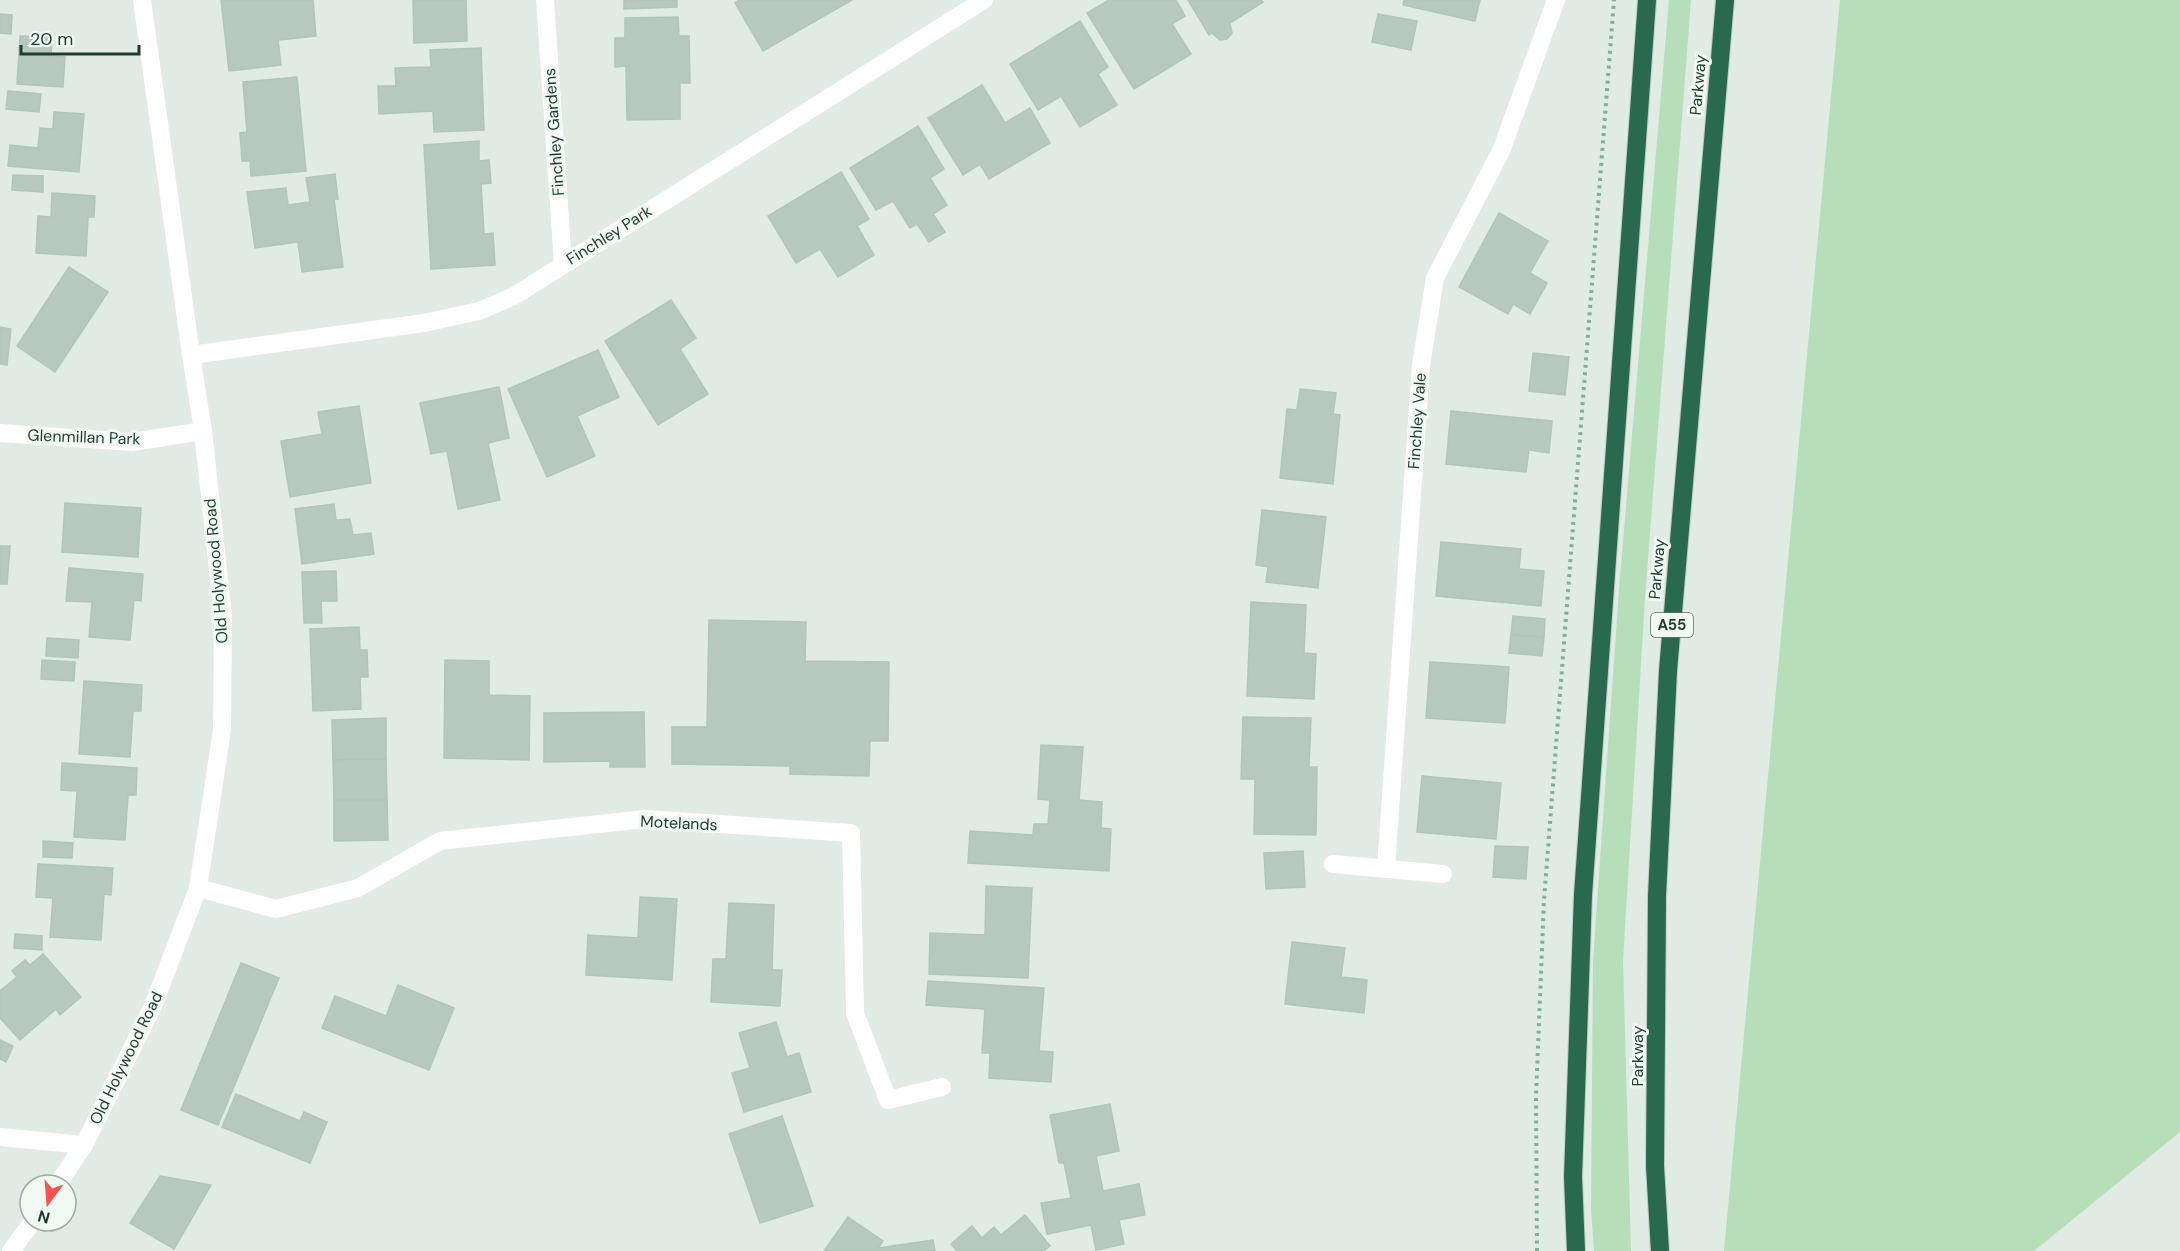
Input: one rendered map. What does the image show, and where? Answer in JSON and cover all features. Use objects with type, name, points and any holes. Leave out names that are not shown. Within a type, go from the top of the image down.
[{"type":"highway","points":[[1576,1251],[1573,1177],[1582,895],[1647,0]]},
{"type":"highway","name":"Parkway","points":[[1660,1251],[1655,1166],[1657,896],[1668,671],[1725,0]]},
{"type":"street","name":"Old Holywood Road","points":[[65,1173],[84,1145],[153,1006],[198,888],[222,730],[223,616],[203,431],[142,0]]},
{"type":"street","name":"Finchley Gardens","points":[[545,0],[563,264]]},
{"type":"street","name":"Finchley Park","points":[[191,355],[424,323],[479,311],[514,296],[984,0]]},
{"type":"street","name":"Finchley Vale","points":[[1386,868],[1421,364],[1435,278],[1501,151],[1556,0]]},
{"type":"street","name":"Glenmillan Park","points":[[0,433],[132,442],[203,431]]},
{"type":"street","name":"Motelands","points":[[198,888],[276,909],[358,888],[440,841],[645,819],[851,833],[855,1013],[888,1100],[942,1087]]},
{"type":"street","points":[[1333,864],[1443,874]]},
{"type":"street","points":[[0,1137],[84,1145]]},
{"type":"street","points":[[11,1251],[24,1233]]},
{"type":"path","points":[[1538,1251],[1536,1096],[1544,900],[1614,0]]},
{"type":"green space","points":[[1669,0],[1691,0],[1645,598],[1623,961],[1631,1251],[1594,1251],[1591,1208],[1593,961],[1619,589]]},
{"type":"green space","points":[[1840,0],[2180,0],[2180,1132],[2034,1251],[1724,1251]]},
{"type":"building","points":[[221,0],[313,0],[316,36],[278,40],[281,65],[229,71]]},
{"type":"building","points":[[413,0],[466,0],[467,41],[414,43]]},
{"type":"building","points":[[624,0],[677,0],[677,7],[624,9]]},
{"type":"building","points":[[739,0],[852,0],[763,51],[735,3]]},
{"type":"building","points":[[1109,0],[1176,0],[1185,16],[1172,24],[1191,54],[1134,89],[1087,13]]},
{"type":"building","points":[[1188,0],[1261,0],[1263,2],[1230,23],[1232,33],[1227,39],[1220,40],[1212,33],[1209,35]]},
{"type":"building","points":[[1404,0],[1480,0],[1475,21],[1403,5]]},
{"type":"building","points":[[0,14],[12,15],[11,34],[0,33]]},
{"type":"building","points":[[1378,14],[1417,21],[1411,50],[1372,42]]},
{"type":"building","points":[[678,17],[679,36],[689,36],[690,83],[680,83],[680,119],[627,120],[626,66],[615,67],[615,38],[625,38],[625,18]]},
{"type":"building","points":[[1080,21],[1108,67],[1098,74],[1117,105],[1080,127],[1061,96],[1038,110],[1010,64]]},
{"type":"building","points":[[20,36],[52,37],[51,56],[65,57],[63,87],[17,84]]},
{"type":"building","points":[[481,48],[484,130],[434,132],[433,111],[379,114],[378,86],[396,86],[395,68],[431,67],[430,50]]},
{"type":"building","points":[[297,77],[306,171],[251,176],[250,161],[242,161],[240,133],[247,132],[243,82]]},
{"type":"building","points":[[982,85],[1005,123],[1030,108],[1050,143],[989,179],[980,164],[963,175],[928,118]]},
{"type":"building","points":[[8,91],[41,94],[39,112],[6,109]]},
{"type":"building","points":[[54,112],[84,114],[79,172],[8,166],[10,145],[38,148],[40,128],[53,129]]},
{"type":"building","points":[[918,126],[944,169],[930,178],[947,205],[933,214],[945,232],[929,242],[917,224],[910,228],[893,201],[876,210],[850,168]]},
{"type":"building","points":[[479,141],[479,161],[489,160],[491,183],[481,184],[484,234],[493,233],[495,265],[431,269],[424,145]]},
{"type":"building","points":[[841,172],[869,219],[857,226],[874,255],[838,277],[820,249],[796,263],[768,216]]},
{"type":"building","points":[[335,174],[338,199],[334,199],[343,267],[302,272],[298,242],[255,248],[247,192],[286,188],[288,205],[310,202],[306,178]]},
{"type":"building","points":[[13,175],[43,176],[43,192],[12,190]]},
{"type":"building","points":[[52,193],[95,196],[94,217],[88,217],[86,256],[36,253],[38,216],[51,217]]},
{"type":"building","points":[[1499,213],[1548,241],[1530,273],[1547,283],[1530,314],[1513,304],[1508,314],[1459,287]]},
{"type":"building","points":[[69,267],[108,292],[55,372],[17,346]]},
{"type":"building","points":[[671,300],[696,338],[680,349],[708,394],[658,425],[605,341]]},
{"type":"building","points":[[0,327],[11,329],[7,365],[0,364]]},
{"type":"building","points":[[598,350],[619,397],[577,416],[595,456],[547,477],[508,389]]},
{"type":"building","points":[[1533,353],[1569,357],[1565,395],[1529,391]]},
{"type":"building","points":[[499,387],[509,438],[488,443],[500,500],[458,509],[447,451],[431,454],[420,403]]},
{"type":"building","points":[[1300,389],[1336,393],[1333,414],[1340,415],[1333,484],[1280,478],[1287,409],[1297,410]]},
{"type":"building","points":[[359,406],[371,483],[290,497],[281,441],[322,434],[318,412]]},
{"type":"building","points":[[1451,411],[1552,421],[1549,453],[1529,450],[1526,472],[1446,464]]},
{"type":"building","points":[[65,503],[141,508],[138,557],[62,552]]},
{"type":"building","points":[[334,504],[336,520],[350,519],[353,535],[371,533],[374,554],[302,564],[295,509]]},
{"type":"building","points":[[1262,510],[1326,517],[1318,588],[1266,582],[1268,567],[1256,565]]},
{"type":"building","points":[[1441,542],[1521,549],[1519,569],[1544,571],[1541,606],[1436,596]]},
{"type":"building","points":[[0,546],[10,546],[7,584],[0,584]]},
{"type":"building","points":[[69,568],[143,574],[141,601],[134,600],[130,640],[89,637],[92,602],[66,601]]},
{"type":"building","points":[[336,571],[337,601],[321,601],[322,623],[304,623],[302,572]]},
{"type":"building","points":[[1251,602],[1306,605],[1304,653],[1316,654],[1314,699],[1247,696]]},
{"type":"building","points":[[1513,616],[1545,619],[1544,637],[1511,635]]},
{"type":"building","points":[[709,620],[806,622],[805,661],[889,662],[888,741],[870,741],[869,776],[790,774],[790,766],[672,764],[672,727],[707,727]]},
{"type":"building","points":[[359,627],[360,650],[367,650],[368,677],[360,677],[361,709],[313,711],[310,629]]},
{"type":"building","points":[[1511,635],[1544,637],[1542,656],[1509,653]]},
{"type":"building","points":[[47,638],[79,640],[78,658],[46,656]]},
{"type":"building","points":[[42,660],[75,662],[74,681],[41,679]]},
{"type":"building","points":[[445,660],[489,661],[489,695],[530,696],[529,760],[444,758]]},
{"type":"building","points":[[1430,662],[1509,667],[1505,723],[1426,718]]},
{"type":"building","points":[[84,681],[142,685],[141,711],[133,711],[130,757],[79,754]]},
{"type":"building","points":[[644,712],[645,767],[610,767],[610,761],[544,762],[544,713]]},
{"type":"building","points":[[1243,717],[1311,718],[1309,767],[1317,767],[1316,835],[1254,834],[1255,779],[1241,779]]},
{"type":"building","points":[[386,718],[386,759],[333,760],[332,720]]},
{"type":"building","points":[[1041,745],[1083,747],[1079,800],[1102,802],[1101,828],[1111,829],[1109,871],[968,863],[970,831],[1033,835],[1034,824],[1048,824],[1050,800],[1038,799]]},
{"type":"building","points":[[386,759],[387,800],[334,800],[333,760]]},
{"type":"building","points":[[62,763],[137,768],[136,795],[128,795],[125,840],[74,837],[77,791],[61,790]]},
{"type":"building","points":[[1422,776],[1501,783],[1496,839],[1417,832]]},
{"type":"building","points":[[334,800],[387,800],[388,840],[334,841]]},
{"type":"building","points":[[43,841],[73,843],[72,858],[43,857]]},
{"type":"building","points":[[1495,846],[1528,847],[1526,879],[1493,877]]},
{"type":"building","points":[[1303,851],[1305,887],[1266,889],[1264,853]]},
{"type":"building","points":[[38,864],[113,868],[111,895],[104,894],[101,940],[50,937],[53,898],[36,897]]},
{"type":"building","points":[[986,886],[1032,888],[1028,978],[929,974],[930,933],[985,935]]},
{"type":"building","points":[[640,897],[677,899],[672,980],[586,975],[588,935],[638,938]]},
{"type":"building","points":[[729,903],[774,905],[772,970],[782,970],[780,1006],[711,1002],[713,959],[726,959]]},
{"type":"building","points":[[15,934],[42,936],[42,950],[14,948]]},
{"type":"building","points":[[1292,942],[1345,948],[1341,977],[1367,980],[1364,1013],[1285,1004]]},
{"type":"building","points":[[43,954],[81,997],[60,1015],[56,1009],[20,1040],[0,1018],[0,991],[17,977],[12,971],[25,960],[30,965]]},
{"type":"building","points":[[241,963],[279,978],[218,1125],[181,1110]]},
{"type":"building","points":[[928,981],[1044,988],[1039,1051],[1053,1052],[1051,1082],[989,1078],[990,1053],[982,1053],[985,1009],[926,1005]]},
{"type":"building","points":[[398,985],[454,1008],[429,1070],[322,1028],[335,996],[386,1016]]},
{"type":"building","points":[[776,1022],[787,1057],[799,1053],[811,1092],[744,1112],[732,1073],[750,1068],[739,1033]]},
{"type":"building","points":[[0,1040],[13,1046],[6,1062],[0,1059]]},
{"type":"building","points":[[236,1094],[300,1121],[304,1112],[327,1122],[310,1163],[222,1127]]},
{"type":"building","points":[[1110,1104],[1119,1151],[1096,1156],[1103,1191],[1139,1184],[1145,1215],[1119,1220],[1124,1244],[1096,1250],[1091,1225],[1047,1234],[1041,1203],[1071,1198],[1064,1163],[1059,1163],[1050,1115]]},
{"type":"building","points":[[782,1116],[813,1206],[760,1223],[729,1134]]},
{"type":"building","points":[[160,1176],[211,1185],[174,1249],[130,1223]]},
{"type":"building","points":[[1025,1215],[1050,1246],[1044,1251],[957,1251],[951,1244],[972,1226],[982,1238],[994,1227],[1001,1235]]},
{"type":"building","points":[[848,1217],[883,1241],[878,1248],[933,1240],[935,1251],[824,1251]]}]
